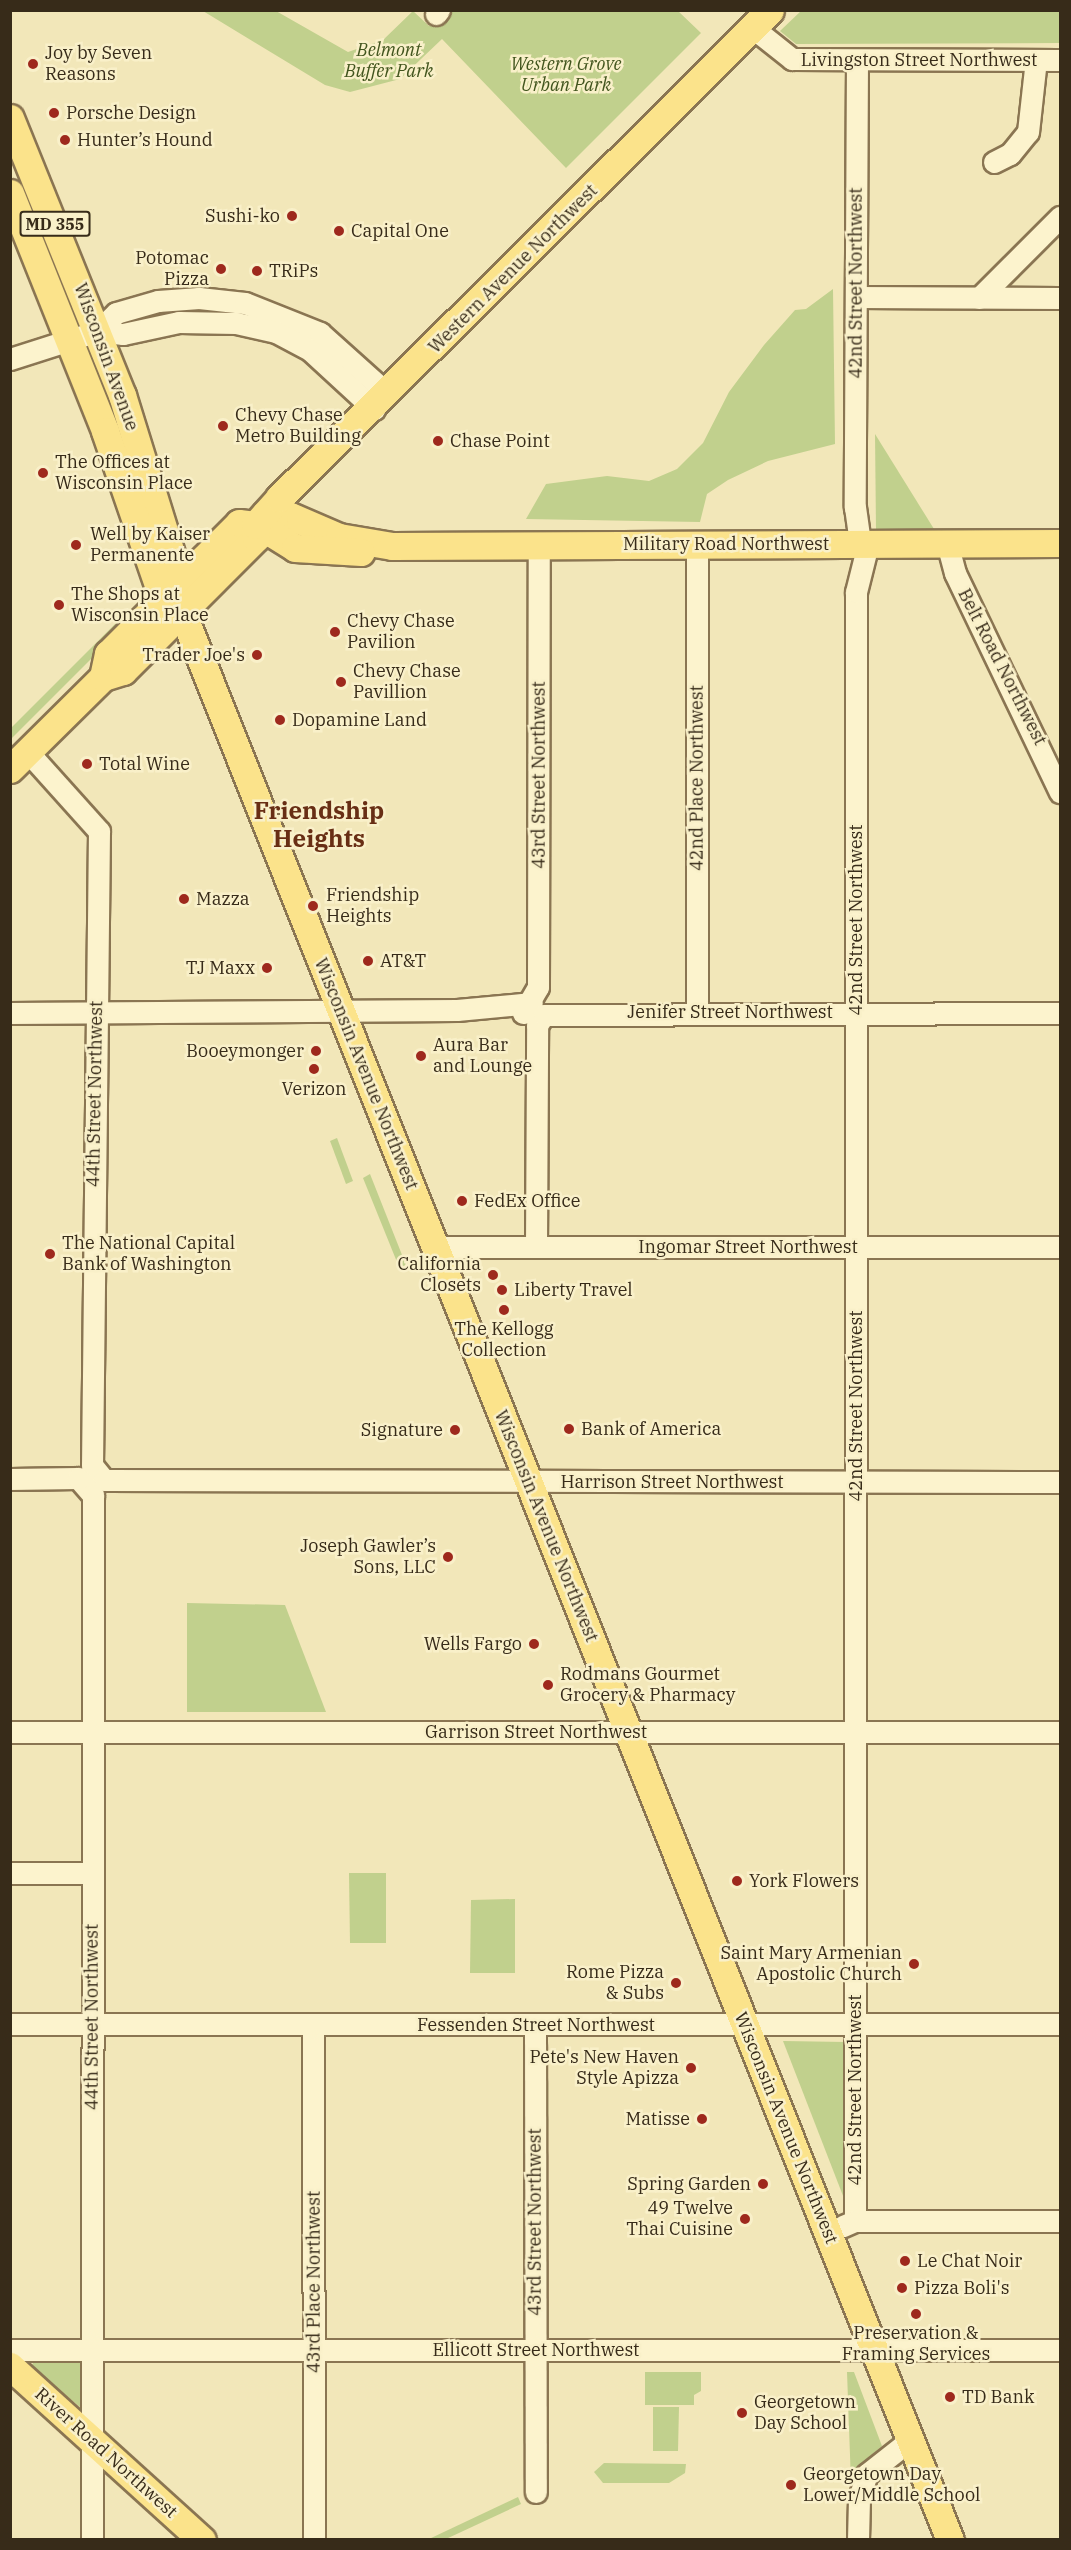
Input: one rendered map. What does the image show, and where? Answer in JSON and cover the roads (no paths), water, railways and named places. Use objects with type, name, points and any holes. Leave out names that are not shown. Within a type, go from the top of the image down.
[{"type":"main road","name":"Western Avenue Northwest","points":[[175,598],[237,556],[256,538],[265,519],[762,19]]},
{"type":"main road","name":"Wisconsin Avenue","points":[[10,118],[98,332],[175,598]]},
{"type":"main road","name":"Wisconsin Avenue","points":[[10,193],[175,598]]},
{"type":"main road","name":"Military Road Northwest","points":[[392,546],[327,534],[290,516],[265,519],[273,534],[302,550],[355,553],[392,546],[1060,543]]},
{"type":"main road","name":"Western Avenue Northwest","points":[[19,760],[103,677],[123,671],[175,598],[239,523],[265,519]]},
{"type":"main road","points":[[237,556],[302,550]]},
{"type":"main road","name":"Wisconsin Avenue Northwest","points":[[175,598],[950,2540]]},
{"type":"main road","name":"River Road Northwest","points":[[10,2366],[202,2540]]},
{"type":"street","name":"Livingston Street Northwest","points":[[762,19],[788,59],[1060,60]]},
{"type":"street","name":"42nd Street Northwest","points":[[855,2221],[857,60]]},
{"type":"street","points":[[994,162],[1010,154],[1028,132],[1036,60]]},
{"type":"street","points":[[979,298],[1060,217]]},
{"type":"street","points":[[856,297],[1060,298]]},
{"type":"street","points":[[98,332],[116,313],[169,299],[230,300],[293,319],[333,342],[381,401]]},
{"type":"street","points":[[148,327],[169,299]]},
{"type":"street","points":[[10,359],[98,332],[123,334],[148,327],[224,321],[276,332],[381,401]]},
{"type":"street","name":"Belt Road Northwest","points":[[947,543],[955,573],[1060,792]]},
{"type":"street","name":"42nd Place Northwest","points":[[697,544],[698,1012]]},
{"type":"street","name":"43rd Street Northwest","points":[[536,1247],[539,545]]},
{"type":"street","name":"44th Street Northwest","points":[[19,760],[99,831],[96,1013],[96,1480],[91,1874],[92,2540]]},
{"type":"street","name":"Jenifer Street Northwest","points":[[10,1013],[538,1009],[1060,1013]]},
{"type":"street","name":"Ingomar Street Northwest","points":[[435,1247],[1060,1247]]},
{"type":"street","points":[[10,1479],[96,1480]]},
{"type":"street","name":"Harrison Street Northwest","points":[[96,1480],[1060,1482]]},
{"type":"street","name":"Garrison Street Northwest","points":[[10,1732],[1060,1732]]},
{"type":"street","points":[[10,1873],[91,1874]]},
{"type":"street","name":"Fessenden Street Northwest","points":[[10,2025],[1060,2024]]},
{"type":"street","name":"43rd Place Northwest","points":[[313,2025],[314,2540]]},
{"type":"street","name":"43rd Street Northwest","points":[[535,2025],[536,2492]]},
{"type":"street","points":[[827,2233],[855,2221],[1060,2221]]},
{"type":"street","name":"Ellicott Street Northwest","points":[[10,2350],[1060,2350]]},
{"type":"street","points":[[858,2540],[859,2498],[867,2474],[910,2440]]},
{"type":"place","name":"Joy by Seven Reasons","points":[[33,64]]},
{"type":"place","name":"Porsche Design","points":[[54,113]]},
{"type":"place","name":"Hunter’s Hound","points":[[65,140]]},
{"type":"place","name":"Sushi-ko","points":[[292,216]]},
{"type":"place","name":"Capital One","points":[[339,231]]},
{"type":"place","name":"Potomac Pizza","points":[[221,269]]},
{"type":"place","name":"TRiPs","points":[[257,271]]},
{"type":"place","name":"Chevy Chase Metro Building","points":[[223,426]]},
{"type":"place","name":"Chase Point","points":[[438,441]]},
{"type":"place","name":"The Offices at Wisconsin Place","points":[[43,473]]},
{"type":"place","name":"Well by Kaiser Permanente","points":[[76,545]]},
{"type":"place","name":"The Shops at Wisconsin Place","points":[[59,605]]},
{"type":"place","name":"Chevy Chase Pavilion","points":[[335,632]]},
{"type":"place","name":"Trader Joe's","points":[[257,655]]},
{"type":"place","name":"Chevy Chase Pavillion","points":[[341,682]]},
{"type":"place","name":"Dopamine Land","points":[[280,720]]},
{"type":"place","name":"Total Wine","points":[[87,764]]},
{"type":"place","name":"Mazza","points":[[184,899]]},
{"type":"place","name":"Friendship Heights","points":[[313,906]]},
{"type":"place","name":"AT&T","points":[[368,961]]},
{"type":"place","name":"TJ Maxx","points":[[267,968]]},
{"type":"place","name":"Booeymonger","points":[[316,1051]]},
{"type":"place","name":"Aura Bar and Lounge","points":[[421,1056]]},
{"type":"place","name":"Verizon","points":[[314,1069]]},
{"type":"place","name":"FedEx Office","points":[[462,1201]]},
{"type":"place","name":"The National Capital Bank of Washington","points":[[50,1254]]},
{"type":"place","name":"California Closets","points":[[493,1275]]},
{"type":"place","name":"Liberty Travel","points":[[502,1290]]},
{"type":"place","name":"The Kellogg Collection","points":[[504,1310]]},
{"type":"place","name":"Bank of America","points":[[569,1429]]},
{"type":"place","name":"Signature","points":[[455,1430]]},
{"type":"place","name":"Joseph Gawler’s Sons, LLC","points":[[448,1557]]},
{"type":"place","name":"Wells Fargo","points":[[534,1644]]},
{"type":"place","name":"Rodmans Gourmet Grocery & Pharmacy","points":[[548,1685]]},
{"type":"place","name":"York Flowers","points":[[737,1881]]},
{"type":"place","name":"Saint Mary Armenian Apostolic Church","points":[[914,1964]]},
{"type":"place","name":"Rome Pizza & Subs","points":[[676,1983]]},
{"type":"place","name":"Pete's New Haven Style Apizza","points":[[691,2068]]},
{"type":"place","name":"Matisse","points":[[702,2119]]},
{"type":"place","name":"Spring Garden","points":[[763,2184]]},
{"type":"place","name":"49 Twelve Thai Cuisine","points":[[745,2219]]},
{"type":"place","name":"Le Chat Noir","points":[[905,2261]]},
{"type":"place","name":"Pizza Boli's","points":[[902,2288]]},
{"type":"place","name":"Preservation & Framing Services","points":[[916,2314]]},
{"type":"place","name":"TD Bank","points":[[950,2397]]},
{"type":"place","name":"Georgetown Day School","points":[[742,2413]]},
{"type":"place","name":"Georgetown Day Lower/Middle School","points":[[791,2485]]},
{"type":"district","name":"Friendship Heights","points":[[319,825]]},
{"type":"park label","name":"Belmont Buffer Park","points":[[389,61]]},
{"type":"park label","name":"Western Grove Urban Park","points":[[566,76]]}]
